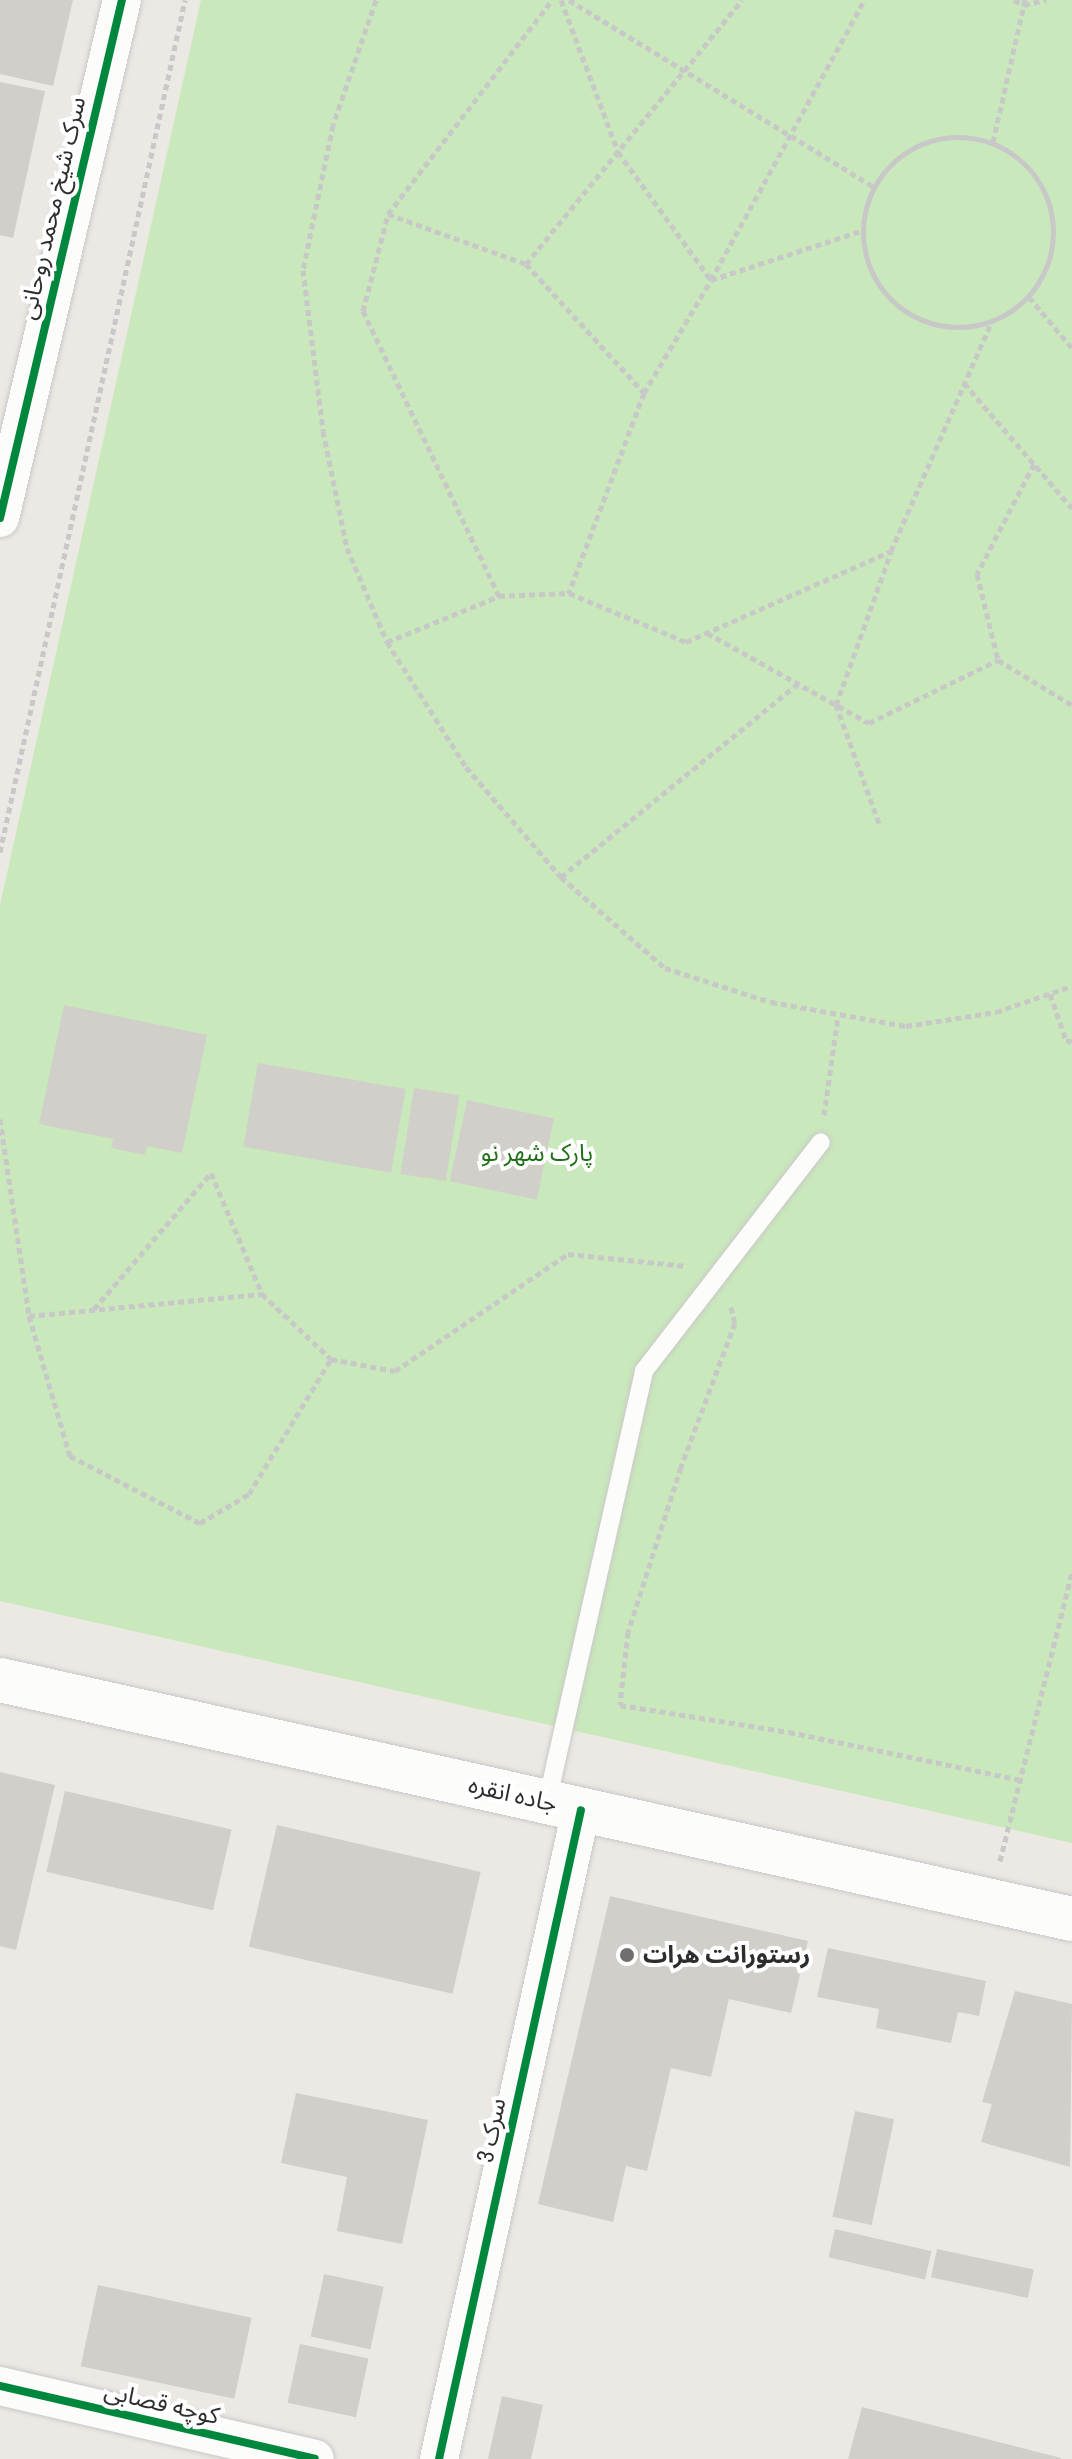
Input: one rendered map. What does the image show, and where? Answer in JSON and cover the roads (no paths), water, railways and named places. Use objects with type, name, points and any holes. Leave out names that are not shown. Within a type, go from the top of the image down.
[{"type":"main road","name":"جاده انقره","points":[[0,1680],[1072,1919]]},
{"type":"street","name":"سرک شیخ محمد روحانی","points":[[0,518],[122,0]]},
{"type":"street","name":"سرک 3","points":[[439,2459],[564,1806]]},
{"type":"street","name":"کوچه قصابی","points":[[0,2386],[315,2459]]},
{"type":"lane","points":[[564,1806],[644,1371],[821,1142]]},
{"type":"place","name":"رستورانت هرات","points":[[627,1955]]},
{"type":"park label","name":"پارک شهر نو","points":[[537,1153]]}]
